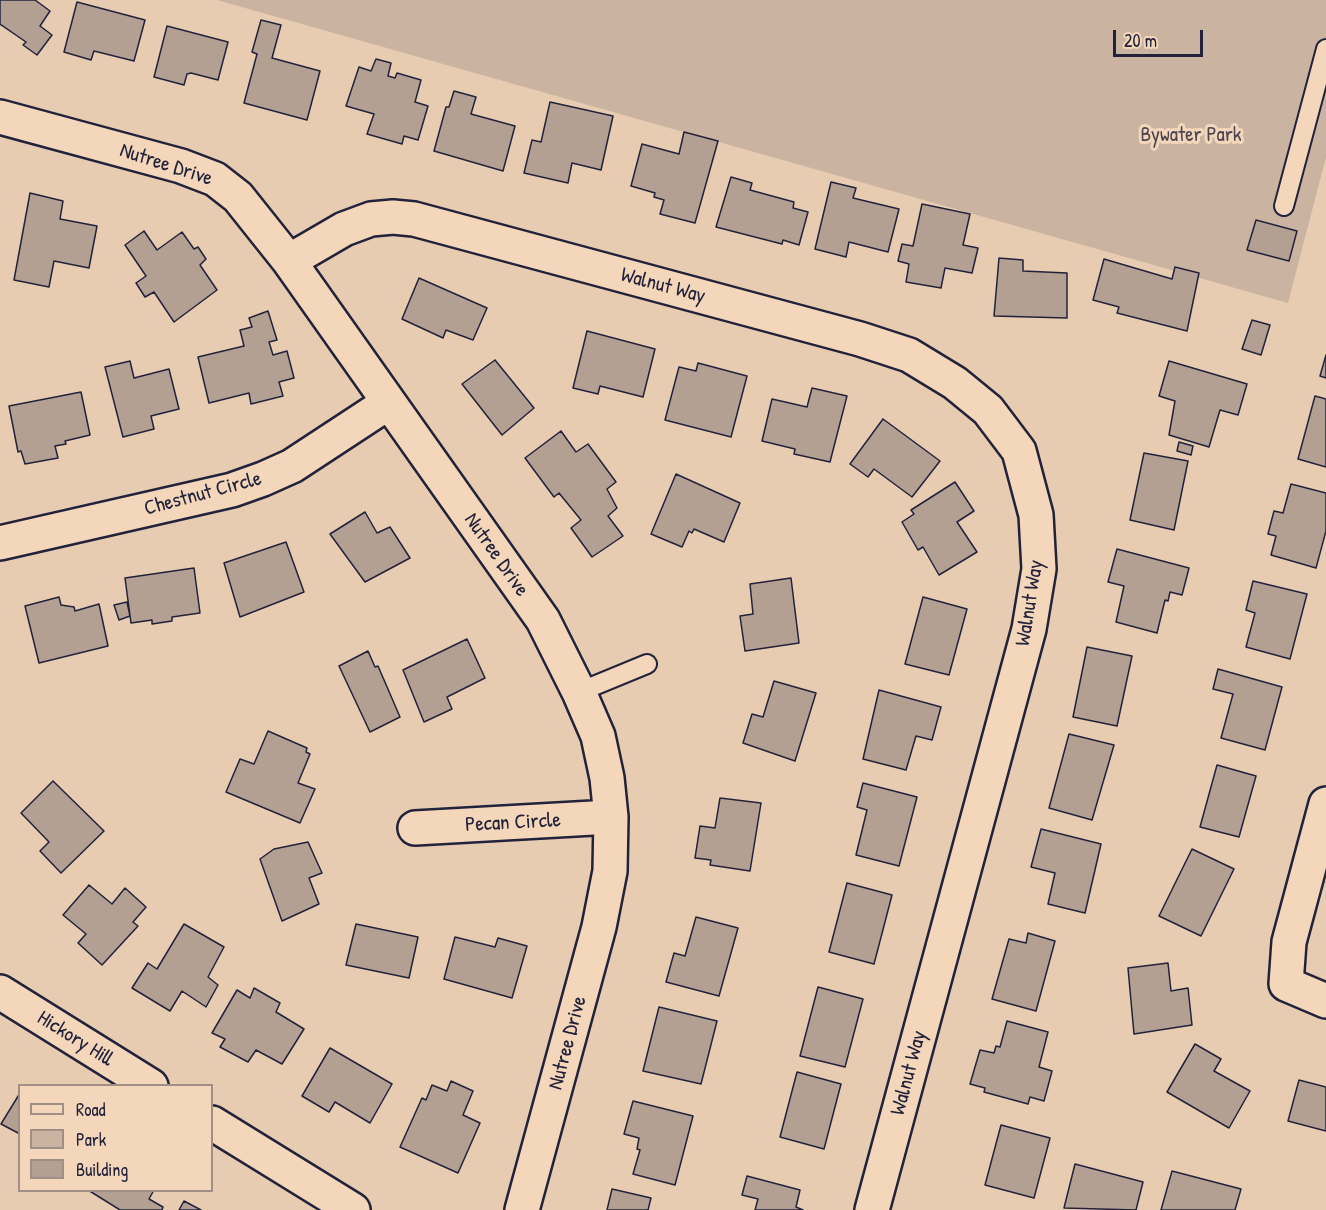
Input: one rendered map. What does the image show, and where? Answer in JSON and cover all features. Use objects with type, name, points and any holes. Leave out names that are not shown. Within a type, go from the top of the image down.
[{"type":"street","name":"Nutree Drive","points":[[0,117],[181,166],[215,179],[238,197],[289,261],[543,620],[579,692],[598,736],[607,778],[611,817],[610,871],[599,927],[522,1210]]},
{"type":"street","name":"Walnut Way","points":[[289,261],[344,229],[371,219],[393,217],[414,219],[860,339],[909,355],[955,383],[988,410],[1019,451],[1037,526],[1039,569],[1029,629],[872,1210]]},
{"type":"street","name":"Chestnut Circle","points":[[0,543],[232,490],[263,479],[292,466],[388,403]]},
{"type":"street","points":[[1326,804],[1289,942],[1286,984],[1326,1001]]},
{"type":"street","name":"Pecan Circle","points":[[415,828],[611,817]]},
{"type":"street","name":"Hickory Hill","points":[[0,992],[148,1084]]},
{"type":"street","points":[[213,1124],[353,1210]]},
{"type":"lane","points":[[1284,206],[1326,50]]},
{"type":"lane","points":[[579,692],[647,664]]},
{"type":"green space","name":"Bywater Park","points":[[217,0],[1326,0],[1326,157],[1288,303]]},
{"type":"building","points":[[0,0],[35,0],[50,11],[40,26],[52,35],[37,55],[23,45],[26,42],[0,24]]},
{"type":"building","points":[[77,2],[145,20],[134,61],[94,51],[91,60],[64,52]]},
{"type":"building","points":[[261,20],[281,25],[272,58],[320,71],[307,120],[244,103],[257,54],[252,52]]},
{"type":"building","points":[[167,26],[228,42],[218,80],[191,73],[187,74],[184,85],[154,77]]},
{"type":"building","points":[[376,59],[391,63],[388,76],[395,78],[397,73],[421,80],[415,102],[428,106],[418,140],[404,136],[402,144],[367,134],[374,114],[346,106],[359,67],[371,71]]},
{"type":"building","points":[[454,91],[476,97],[471,114],[515,126],[503,171],[434,151],[446,107],[449,107]]},
{"type":"building","points":[[550,102],[613,116],[601,170],[572,163],[568,183],[524,173],[532,140],[541,142]]},
{"type":"building","points":[[684,132],[718,141],[695,223],[660,214],[664,200],[654,197],[655,193],[631,186],[642,144],[679,154]]},
{"type":"building","points":[[731,177],[752,183],[750,190],[794,202],[793,208],[808,212],[799,245],[783,240],[782,244],[716,227]]},
{"type":"building","points":[[831,182],[856,188],[853,198],[899,209],[888,252],[849,242],[846,257],[815,249]]},
{"type":"building","points":[[30,193],[63,201],[60,219],[97,226],[89,268],[54,261],[49,287],[14,280]]},
{"type":"building","points":[[922,204],[970,214],[963,245],[978,248],[972,273],[945,268],[941,288],[906,282],[909,264],[898,261],[902,244],[913,246]]},
{"type":"building","points":[[1256,220],[1297,231],[1289,261],[1247,250]]},
{"type":"building","points":[[144,231],[157,250],[182,232],[194,249],[198,247],[206,259],[200,265],[217,290],[174,322],[154,292],[145,297],[136,283],[146,276],[125,245]]},
{"type":"building","points":[[999,258],[1023,260],[1023,271],[1067,273],[1067,318],[994,316]]},
{"type":"building","points":[[1104,259],[1172,279],[1175,267],[1199,273],[1187,331],[1117,313],[1119,307],[1093,300]]},
{"type":"building","points":[[419,278],[487,308],[473,340],[446,330],[443,338],[402,319]]},
{"type":"building","points":[[268,311],[277,340],[269,342],[273,355],[287,351],[294,378],[279,382],[283,396],[251,404],[249,393],[209,403],[198,357],[244,346],[240,330],[252,327],[249,318]]},
{"type":"building","points":[[1252,320],[1270,325],[1261,355],[1242,349]]},
{"type":"building","points":[[587,331],[655,349],[643,397],[600,386],[598,394],[573,388]]},
{"type":"building","points":[[1326,355],[1326,378],[1320,376]]},
{"type":"building","points":[[495,360],[534,408],[502,435],[462,384]]},
{"type":"building","points":[[130,361],[134,378],[169,369],[179,409],[151,416],[154,429],[123,437],[105,367]]},
{"type":"building","points":[[1169,361],[1247,384],[1238,415],[1220,410],[1209,447],[1169,435],[1175,401],[1159,396]]},
{"type":"building","points":[[698,363],[747,376],[731,437],[665,420],[679,367],[696,371]]},
{"type":"building","points":[[812,388],[847,396],[830,462],[794,454],[795,449],[762,441],[772,399],[807,407]]},
{"type":"building","points":[[81,392],[90,435],[55,446],[58,458],[25,464],[21,451],[18,452],[9,406]]},
{"type":"building","points":[[1315,396],[1326,399],[1326,467],[1298,459]]},
{"type":"building","points":[[883,419],[940,461],[912,497],[874,469],[868,477],[850,464]]},
{"type":"building","points":[[561,431],[576,452],[588,444],[616,482],[607,489],[617,508],[608,516],[623,536],[592,557],[571,528],[581,520],[559,493],[554,497],[525,458]]},
{"type":"building","points":[[1179,442],[1193,446],[1191,455],[1177,451]]},
{"type":"building","points":[[1144,453],[1188,461],[1174,530],[1130,520]]},
{"type":"building","points":[[676,474],[740,503],[724,542],[694,529],[692,533],[689,531],[682,547],[651,534]]},
{"type":"building","points":[[955,482],[974,511],[957,522],[977,552],[939,575],[923,547],[918,550],[902,522],[914,514],[911,510]]},
{"type":"building","points":[[1291,484],[1326,493],[1326,531],[1316,568],[1271,555],[1276,536],[1268,534],[1274,511],[1283,513]]},
{"type":"building","points":[[365,512],[377,533],[390,527],[410,558],[365,582],[330,534]]},
{"type":"building","points":[[286,542],[304,592],[240,617],[224,563]]},
{"type":"building","points":[[1117,549],[1189,568],[1182,595],[1170,592],[1168,601],[1165,600],[1157,633],[1116,622],[1124,586],[1108,582]]},
{"type":"building","points":[[194,568],[200,613],[172,617],[172,621],[152,624],[152,620],[131,623],[125,578]]},
{"type":"building","points":[[791,578],[799,643],[745,651],[740,616],[753,614],[750,584]]},
{"type":"building","points":[[1253,581],[1307,594],[1290,659],[1246,647],[1255,613],[1246,610]]},
{"type":"building","points":[[59,597],[61,605],[74,607],[75,611],[99,604],[108,646],[39,663],[25,606]]},
{"type":"building","points":[[923,597],[967,609],[949,675],[905,664]]},
{"type":"building","points":[[127,602],[130,616],[119,620],[114,605]]},
{"type":"building","points":[[467,639],[485,678],[447,697],[452,709],[424,722],[403,670]]},
{"type":"building","points":[[1087,647],[1132,656],[1117,726],[1073,717]]},
{"type":"building","points":[[368,651],[375,667],[378,666],[400,717],[370,732],[339,666]]},
{"type":"building","points":[[1218,669],[1282,687],[1265,750],[1221,738],[1233,694],[1213,689]]},
{"type":"building","points":[[774,681],[816,693],[795,761],[743,743],[752,714],[763,717]]},
{"type":"building","points":[[879,690],[941,707],[932,740],[916,736],[906,770],[863,759]]},
{"type":"building","points":[[268,731],[307,748],[306,752],[310,754],[298,783],[315,789],[300,823],[226,792],[240,759],[254,764]]},
{"type":"building","points":[[1069,734],[1114,745],[1092,820],[1049,808]]},
{"type":"building","points":[[1217,765],[1256,776],[1239,837],[1200,827]]},
{"type":"building","points":[[53,781],[104,831],[61,873],[40,851],[49,842],[21,813]]},
{"type":"building","points":[[863,783],[917,797],[899,866],[856,855],[867,810],[857,807]]},
{"type":"building","points":[[720,798],[761,803],[750,871],[710,865],[711,860],[695,858],[700,826],[715,828]]},
{"type":"building","points":[[1041,829],[1101,844],[1085,913],[1048,904],[1055,873],[1031,867]]},
{"type":"building","points":[[308,842],[322,873],[309,878],[319,904],[282,921],[260,859],[274,849]]},
{"type":"building","points":[[1192,849],[1234,869],[1201,936],[1159,916]]},
{"type":"building","points":[[847,883],[892,895],[874,964],[829,952]]},
{"type":"building","points":[[89,885],[112,904],[125,888],[146,907],[133,922],[138,926],[102,965],[78,943],[86,934],[63,915]]},
{"type":"building","points":[[696,917],[738,928],[719,996],[666,982],[674,953],[685,956]]},
{"type":"building","points":[[184,924],[224,947],[208,977],[218,985],[206,1007],[182,991],[170,1011],[132,988],[148,963],[157,969]]},
{"type":"building","points":[[356,924],[418,937],[409,978],[346,965]]},
{"type":"building","points":[[1028,933],[1055,941],[1036,1011],[992,999],[1009,939],[1026,943]]},
{"type":"building","points":[[455,937],[495,947],[498,938],[527,946],[512,998],[444,979]]},
{"type":"building","points":[[1168,963],[1171,991],[1188,988],[1192,1025],[1134,1034],[1128,968]]},
{"type":"building","points":[[818,987],[863,999],[845,1067],[800,1056]]},
{"type":"building","points":[[254,988],[280,1003],[276,1012],[304,1029],[282,1064],[256,1050],[248,1062],[220,1047],[225,1039],[212,1033],[237,990],[250,998]]},
{"type":"building","points":[[659,1007],[717,1021],[701,1084],[643,1071]]},
{"type":"building","points":[[1007,1021],[1048,1032],[1039,1067],[1052,1071],[1044,1101],[1030,1097],[1028,1104],[984,1092],[985,1088],[970,1084],[980,1050],[994,1053],[996,1046],[1000,1047]]},
{"type":"building","points":[[1195,1044],[1221,1059],[1214,1071],[1250,1091],[1229,1128],[1167,1092]]},
{"type":"building","points":[[330,1048],[392,1084],[370,1123],[335,1102],[329,1112],[302,1096]]},
{"type":"building","points":[[797,1072],[841,1084],[824,1149],[780,1137]]},
{"type":"building","points":[[1299,1080],[1326,1087],[1326,1131],[1288,1121]]},
{"type":"building","points":[[451,1081],[473,1091],[463,1115],[480,1123],[458,1173],[400,1147],[422,1098],[426,1100],[432,1085],[447,1091]]},
{"type":"building","points":[[18,1096],[18,1133],[1,1124]]},
{"type":"building","points":[[633,1101],[693,1116],[675,1185],[633,1174],[640,1150],[637,1149],[639,1138],[624,1134]]},
{"type":"building","points":[[1001,1125],[1050,1138],[1034,1198],[985,1185]]},
{"type":"building","points":[[1075,1164],[1143,1182],[1136,1210],[1064,1208]]},
{"type":"building","points":[[1172,1171],[1241,1189],[1235,1210],[1161,1210]]},
{"type":"building","points":[[747,1176],[800,1190],[796,1207],[803,1210],[755,1210],[758,1199],[742,1195]]},
{"type":"building","points":[[612,1189],[651,1198],[648,1210],[607,1210]]},
{"type":"building","points":[[91,1192],[153,1192],[149,1199],[163,1207],[162,1210],[120,1210]]},
{"type":"building","points":[[184,1201],[201,1210],[179,1210]]}]
